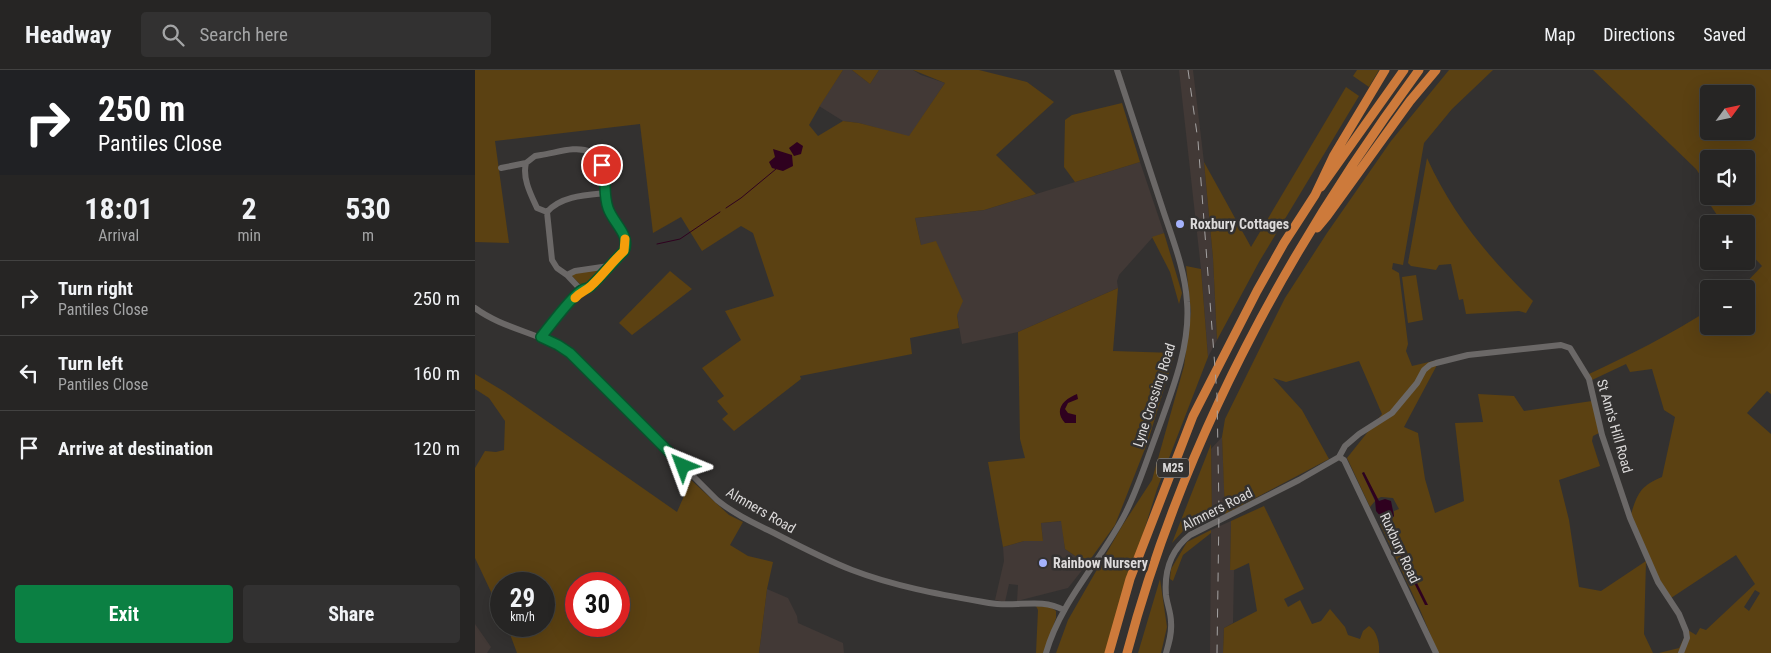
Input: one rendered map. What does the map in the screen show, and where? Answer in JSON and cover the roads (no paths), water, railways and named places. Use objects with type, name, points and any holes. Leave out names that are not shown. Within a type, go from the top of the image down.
[{"type":"highway","points":[[1315,195],[1335,154],[1385,70]]},
{"type":"highway","name":"M25","points":[[1109,653],[1130,579],[1193,416],[1257,291],[1284,243],[1315,195],[1329,178],[1404,70]]},
{"type":"highway","name":"M25","points":[[1127,653],[1151,572],[1178,497],[1206,429],[1253,333],[1277,286],[1321,212],[1419,70]]},
{"type":"highway","points":[[1305,241],[1327,216],[1410,102],[1436,70]]},
{"type":"street","name":"Lyne Crossing Road","points":[[1046,653],[1064,610],[1114,534],[1129,507],[1168,401],[1181,359],[1186,333],[1187,302],[1179,260],[1117,70]]},
{"type":"street","points":[[501,168],[526,164],[535,156],[579,149],[591,152],[602,165],[605,172],[608,209],[625,239],[626,248],[624,251],[593,285],[588,289],[582,290],[541,337]]},
{"type":"street","points":[[526,164],[525,172],[531,195],[537,208],[549,209],[570,198],[606,193]]},
{"type":"street","points":[[549,209],[552,260],[557,268],[582,290]]},
{"type":"street","points":[[567,275],[575,271],[609,266]]},
{"type":"street","name":"Almners Road","points":[[475,308],[488,316],[558,345],[570,353],[717,500],[741,516],[830,560],[887,581],[992,604],[1047,603],[1064,610]]},
{"type":"street","name":"St Ann's Hill Road","points":[[1339,457],[1345,446],[1359,434],[1392,413],[1417,384],[1424,370],[1436,362],[1468,355],[1561,345],[1567,346],[1573,352],[1589,378],[1602,435],[1630,518],[1658,582],[1685,626],[1687,635],[1681,653]]},
{"type":"street","name":"Almners Road","points":[[1166,653],[1170,640],[1171,623],[1166,595],[1166,578],[1169,562],[1181,541],[1299,480],[1339,457]]},
{"type":"street","name":"Ruxbury Road","points":[[1339,457],[1344,460],[1436,653]]},
{"type":"waterway","points":[[726,208],[776,169]]},
{"type":"waterway","points":[[657,244],[680,239],[720,212]]},
{"type":"railway","points":[[1188,70],[1198,141],[1217,395],[1219,511],[1217,653]]},
{"type":"place","name":"Roxbury Cottages","points":[[1180,224]]},
{"type":"place","name":"Rainbow Nursery","points":[[1043,563]]}]
